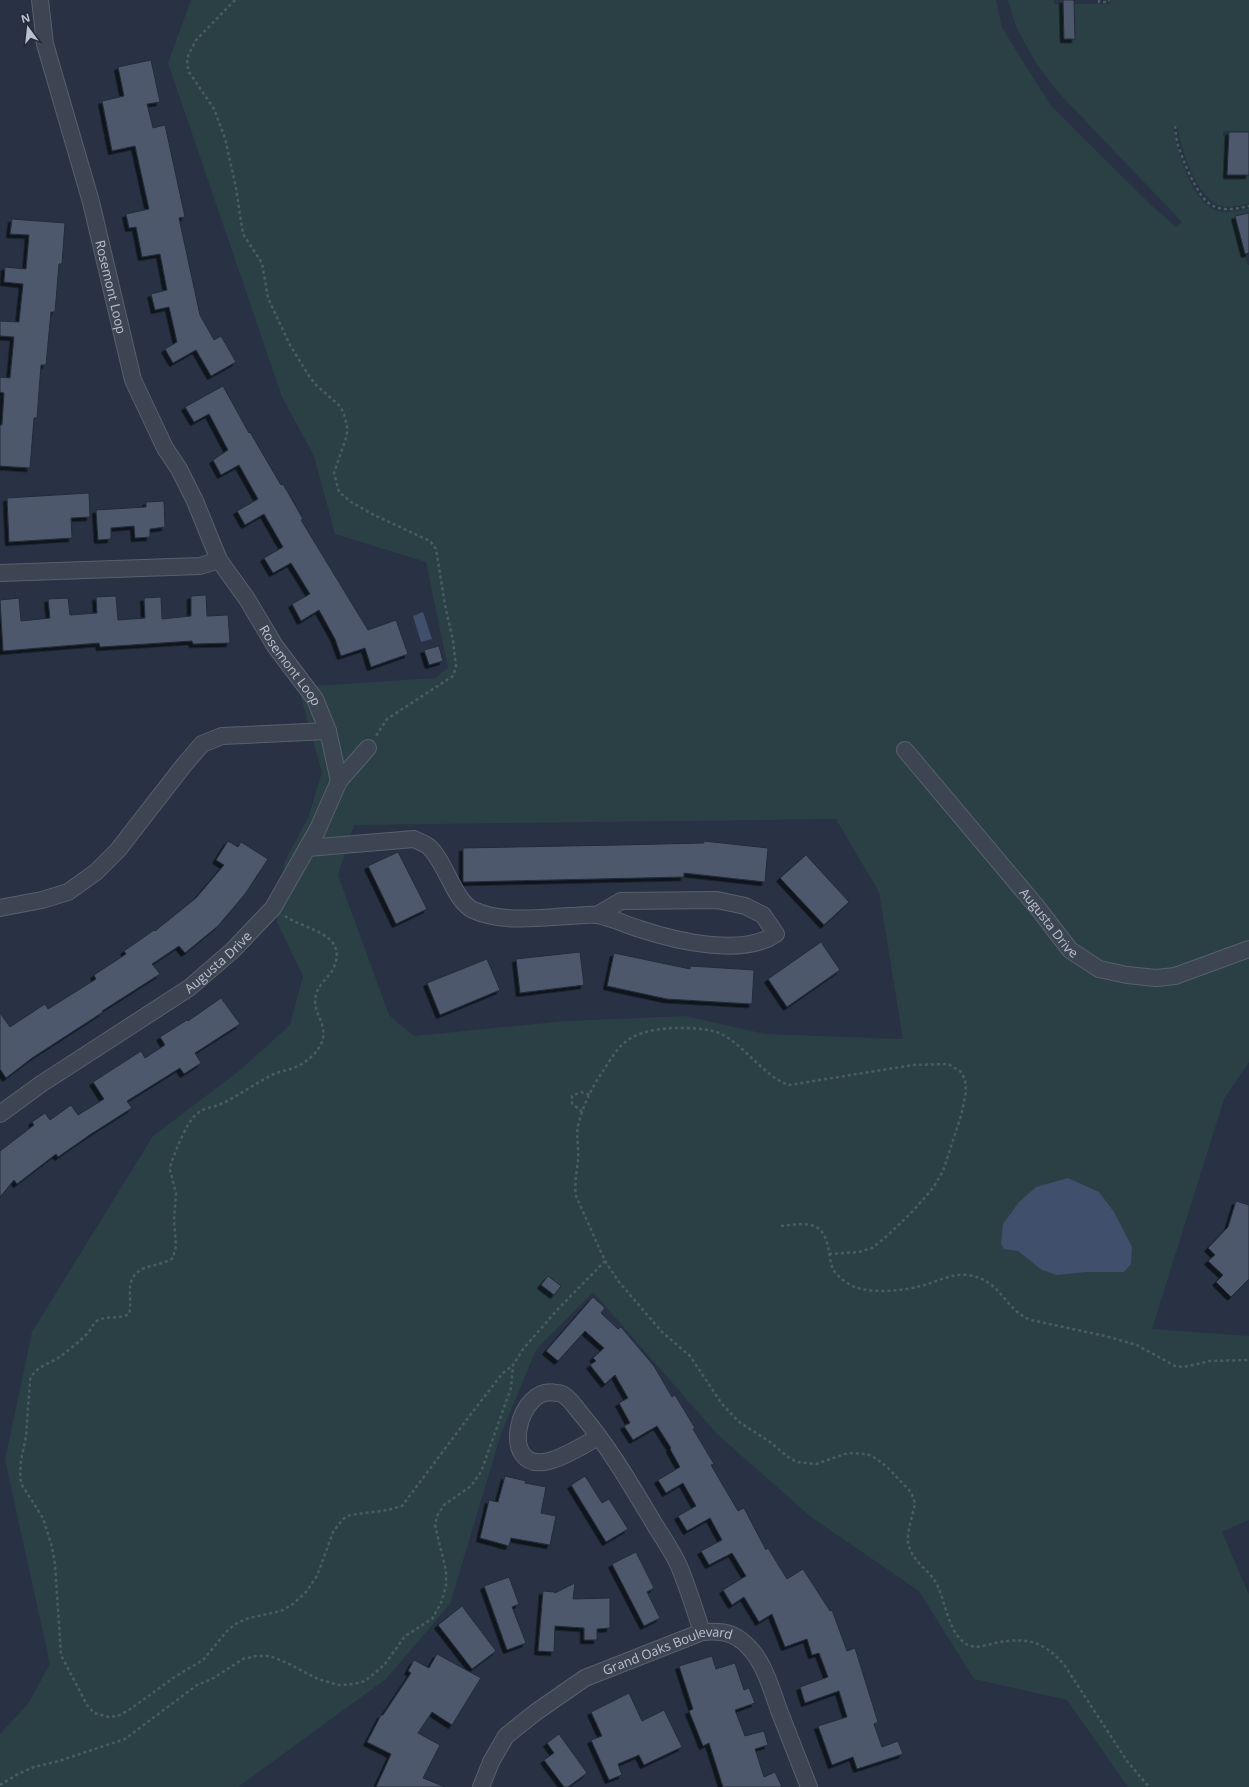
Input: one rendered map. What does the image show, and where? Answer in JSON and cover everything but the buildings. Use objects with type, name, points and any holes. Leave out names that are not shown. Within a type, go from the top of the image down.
[{"type":"street","name":"Rosemont Loop","points":[[40,0],[45,44],[91,202],[132,380],[165,448],[179,469],[195,501],[219,560],[247,598],[275,646],[315,699],[328,730],[339,781]]},
{"type":"street","points":[[0,573],[200,566],[219,560]]},
{"type":"street","points":[[0,908],[42,900],[68,892],[96,872],[118,850],[202,744],[222,736],[328,730]]},
{"type":"street","name":"Augusta Drive","points":[[0,1114],[41,1084],[189,988],[233,950],[273,908],[318,828],[339,781],[368,748]]},
{"type":"street","name":"Augusta Drive","points":[[905,750],[1032,901],[1070,950],[1099,969],[1127,975],[1156,978],[1175,976],[1249,949]]},
{"type":"street","points":[[307,848],[414,839],[428,846],[438,858],[458,894],[471,909],[494,916],[537,918],[597,915],[653,933],[704,945],[745,945],[766,941],[776,934],[763,914],[745,906],[717,900],[621,901],[597,915]]},
{"type":"street","points":[[598,1437],[550,1461],[539,1462],[529,1461],[523,1455],[519,1449],[518,1434],[522,1415],[528,1405],[542,1392],[554,1392],[565,1396],[590,1425],[622,1470],[679,1565],[702,1632]]},
{"type":"street","name":"Grand Oaks Boulevard","points":[[481,1787],[491,1762],[506,1736],[536,1712],[585,1678],[702,1632],[721,1631],[742,1641],[754,1653],[771,1687],[809,1787]]},
{"type":"path","points":[[235,0],[196,40],[190,49],[187,64],[189,72],[214,109],[225,138],[236,188],[243,234],[262,263],[268,298],[290,345],[316,385],[340,406],[344,414],[347,426],[347,435],[334,472],[339,492],[351,502],[374,515],[430,541],[436,549],[445,605],[453,640],[456,667],[453,676],[387,718],[368,748]]},
{"type":"path","points":[[1099,0],[1099,2],[1108,2],[1109,0]]},
{"type":"path","points":[[1175,126],[1178,144],[1200,194],[1210,204],[1228,209],[1234,210],[1249,206]]},
{"type":"path","points":[[273,908],[300,925],[319,932],[336,945],[337,954],[334,967],[315,995],[316,1005],[323,1026],[324,1035],[320,1045],[312,1056],[300,1065],[278,1073],[219,1105],[198,1112],[191,1120],[170,1163],[170,1170],[176,1192],[174,1220],[176,1246],[173,1258],[137,1272],[131,1283],[130,1308],[128,1314],[123,1317],[116,1318],[105,1317],[93,1323],[89,1332],[72,1348],[59,1358],[37,1370],[32,1375],[30,1380],[26,1437],[21,1460],[20,1478],[22,1485],[39,1511],[46,1525],[55,1564],[61,1655],[87,1705],[94,1713],[109,1717],[118,1716],[129,1710],[176,1676],[203,1660],[228,1630],[237,1623],[249,1618],[281,1611],[293,1604],[306,1592],[317,1576],[337,1525],[350,1515],[388,1510],[402,1506],[409,1499],[502,1374],[513,1365],[522,1349],[558,1309],[605,1261]]},
{"type":"path","points":[[830,1254],[859,1252],[872,1248],[911,1213],[933,1188],[942,1171],[961,1116],[966,1092],[965,1079],[960,1071],[948,1064],[914,1065],[789,1086],[779,1083],[765,1069],[726,1037],[714,1031],[676,1028],[655,1029],[638,1034],[623,1043],[599,1077],[582,1112],[578,1127],[578,1159],[574,1186],[578,1201],[605,1261],[619,1282],[662,1332],[690,1356],[722,1404],[739,1422],[770,1442],[788,1457],[798,1462],[816,1464],[848,1453],[867,1454],[877,1459],[888,1468],[914,1498],[915,1503],[908,1542],[911,1553],[917,1562],[938,1584],[948,1617],[958,1637],[970,1646],[976,1647],[1001,1642],[1026,1640],[1036,1642],[1055,1654],[1065,1666],[1128,1761],[1149,1787]]},
{"type":"path","points":[[582,1112],[572,1103],[572,1096],[581,1092],[590,1094]]},
{"type":"path","points":[[781,1226],[812,1225],[821,1230],[825,1238],[834,1270],[845,1282],[857,1288],[879,1290],[903,1289],[950,1277],[968,1275],[987,1281],[996,1288],[1020,1316],[1031,1320],[1137,1344],[1175,1366],[1184,1367],[1210,1361],[1249,1360]]},
{"type":"path","points":[[0,1785],[34,1766],[59,1761],[125,1739],[196,1685],[212,1679],[243,1659],[256,1656],[270,1656],[287,1662],[318,1679],[338,1685],[354,1684],[365,1680],[376,1672],[385,1664],[405,1636],[432,1619],[441,1603],[446,1586],[446,1571],[435,1525],[437,1516],[444,1505],[471,1486],[481,1472],[511,1388],[513,1365]]},
{"type":"green space","points":[[191,0],[996,0],[1002,28],[1051,106],[1152,206],[1176,227],[1182,222],[1057,91],[1036,63],[1016,27],[1008,0],[1054,0],[1054,4],[1109,4],[1111,0],[1249,0],[1249,132],[1223,131],[1223,136],[1228,136],[1227,175],[1249,175],[1249,203],[1226,207],[1218,205],[1210,200],[1196,182],[1186,159],[1177,127],[1173,126],[1186,173],[1192,186],[1207,205],[1215,210],[1224,212],[1249,208],[1249,213],[1235,217],[1249,265],[1249,1062],[1224,1099],[1152,1329],[1249,1336],[1249,1520],[1222,1532],[1249,1595],[1249,1787],[1128,1787],[1067,1700],[974,1679],[919,1591],[811,1517],[717,1434],[593,1292],[536,1350],[501,1434],[450,1604],[386,1679],[238,1787],[0,1787],[0,1734],[28,1704],[50,1664],[5,1460],[32,1332],[153,1136],[239,1071],[290,1025],[303,976],[277,922],[285,861],[308,818],[322,772],[298,687],[435,678],[448,668],[426,562],[335,534],[314,456],[282,397],[168,63]],"holes":[[[836,819],[879,892],[903,1039],[765,1034],[685,1016],[566,1021],[414,1036],[389,1015],[338,875],[354,825]]]},
{"type":"water","points":[[423,612],[432,639],[421,642],[413,616]]},
{"type":"water","points":[[1068,1178],[1099,1192],[1114,1212],[1132,1247],[1131,1264],[1124,1272],[1086,1272],[1057,1275],[1042,1270],[1018,1251],[1004,1249],[1001,1244],[1003,1224],[1019,1202],[1036,1187]]}]
